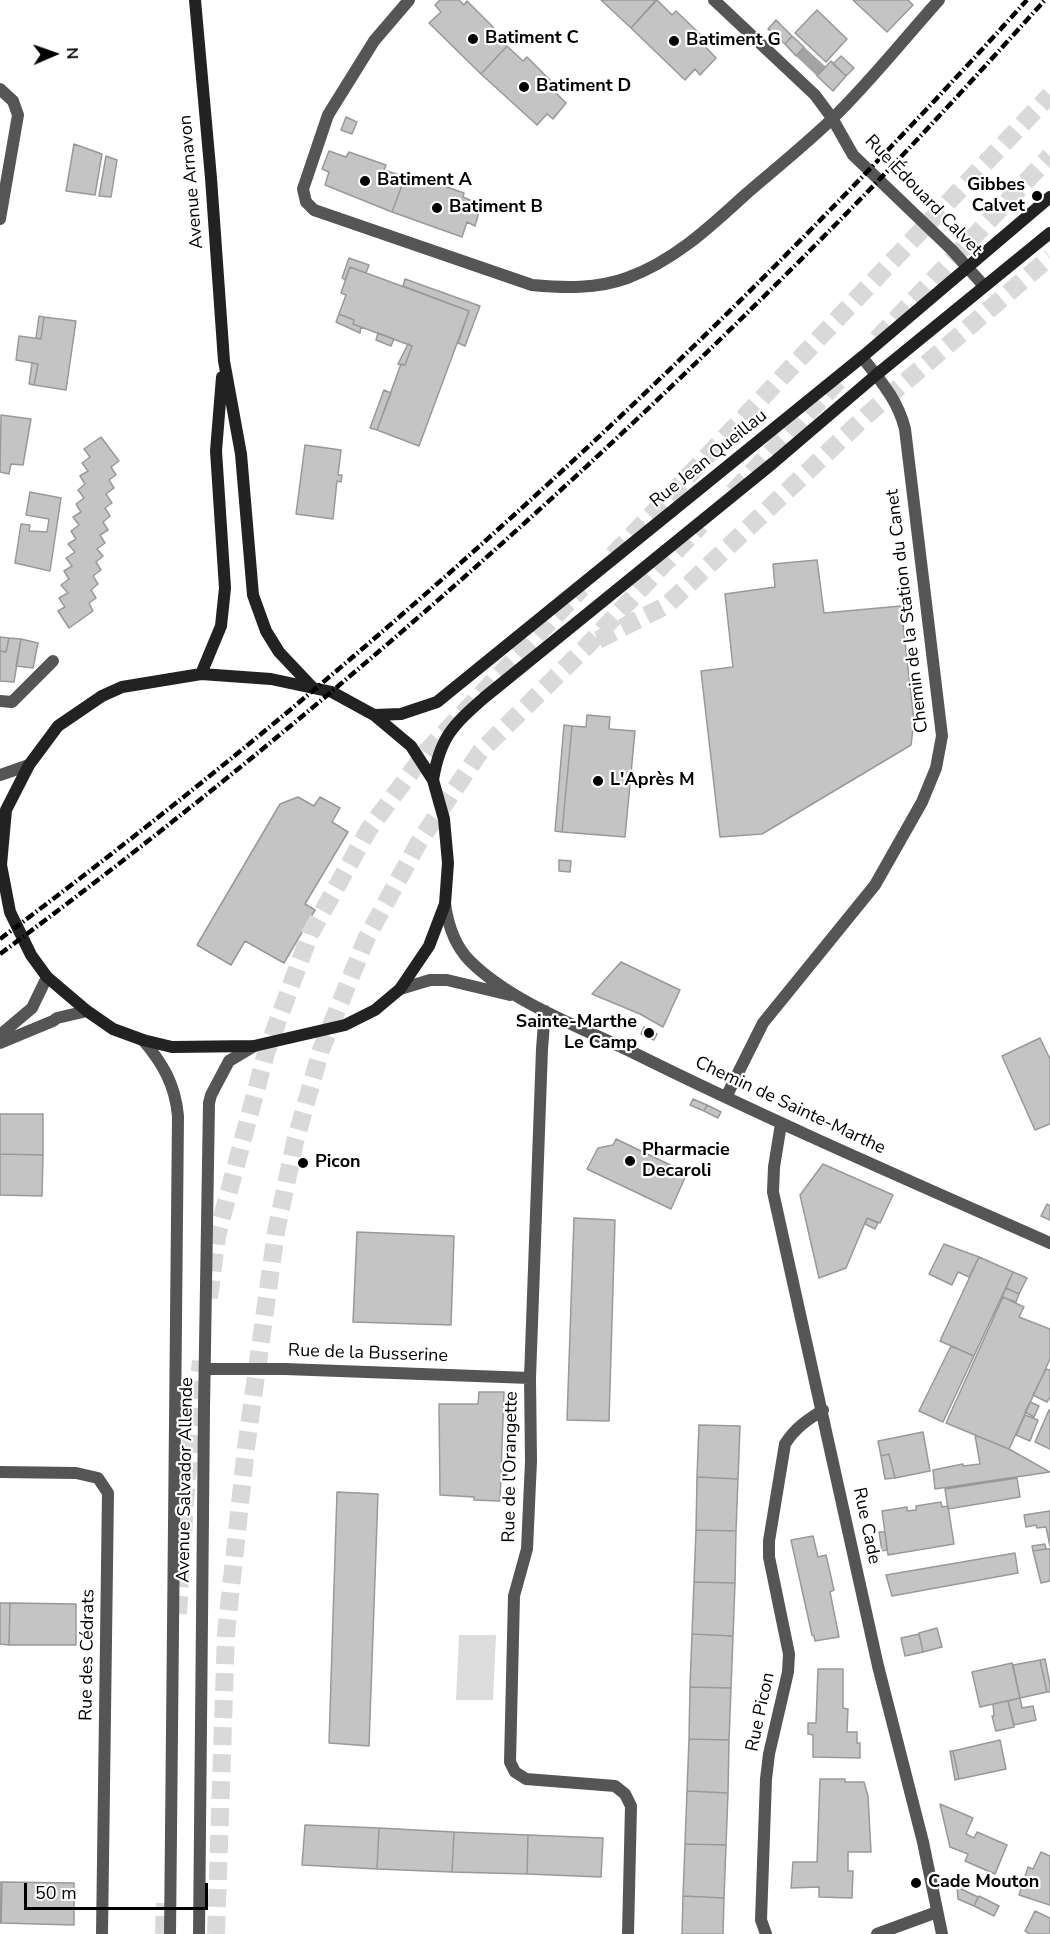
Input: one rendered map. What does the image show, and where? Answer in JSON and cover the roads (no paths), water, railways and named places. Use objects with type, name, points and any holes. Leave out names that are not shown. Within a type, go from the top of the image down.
[{"type":"main road","name":"Avenue Arnavon","points":[[195,0],[224,361],[241,454],[254,595],[266,631],[279,652],[313,688]]},
{"type":"main road","name":"Rue Jean Queillau","points":[[375,714],[401,714],[436,702],[862,357],[1050,197]]},
{"type":"main road","points":[[433,780],[436,759],[444,741],[455,724],[485,697],[773,463],[876,375],[1050,233]]},
{"type":"main road","name":"Avenue Arnavon","points":[[201,674],[221,626],[225,588],[216,451],[224,361]]},
{"type":"main road","points":[[201,674],[271,679],[332,692],[375,714],[411,746],[433,780],[444,819],[447,863],[445,904],[429,946],[400,989],[375,1010],[345,1025],[254,1046],[172,1047],[112,1029],[47,977],[31,955],[10,912],[0,865],[6,810],[28,765],[58,726],[102,696],[122,687],[201,674]]},
{"type":"street","points":[[409,0],[374,41],[328,115],[303,189],[306,202],[314,210],[532,285],[556,287],[610,283],[647,270],[695,239],[832,118],[939,0]]},
{"type":"street","name":"Rue Édouard Calvet","points":[[714,0],[814,94],[832,118],[854,155],[984,286]]},
{"type":"street","points":[[0,89],[13,101],[18,115],[0,219]]},
{"type":"street","name":"Chemin de la Station du Canet","points":[[726,1097],[763,1023],[875,885],[922,802],[936,768],[942,736],[905,429],[894,398],[862,357]]},
{"type":"street","points":[[0,701],[12,702],[53,661]]},
{"type":"street","points":[[0,775],[28,765]]},
{"type":"street","name":"Chemin de Sainte-Marthe","points":[[445,904],[448,924],[462,952],[472,963],[517,996],[781,1124],[1050,1243]]},
{"type":"street","points":[[0,1035],[32,1008],[47,977]]},
{"type":"street","name":"Chemin de Sainte-Marthe","points":[[400,989],[429,980],[447,980],[517,996]]},
{"type":"street","points":[[0,1043],[57,1018],[87,1011]]},
{"type":"street","name":"Rue de l'Orangette","points":[[545,1011],[530,1378],[531,1461],[527,1549],[514,1596],[510,1762],[515,1772],[526,1779],[615,1786],[625,1794],[631,1806],[628,1934]]},
{"type":"street","name":"Avenue Salvador Allende","points":[[143,1040],[160,1060],[176,1096],[178,1116],[170,1934]]},
{"type":"street","name":"Avenue Salvador Allende","points":[[199,1934],[210,1103],[211,1095],[229,1061],[254,1046]]},
{"type":"street","name":"Rue Cade","points":[[781,1124],[774,1167],[773,1192],[878,1666],[923,1842],[942,1934]]},
{"type":"street","name":"Rue de la Busserine","points":[[205,1369],[285,1369],[530,1378]]},
{"type":"street","name":"Rue Picon","points":[[766,1934],[761,1920],[766,1779],[769,1754],[788,1672],[789,1654],[769,1557],[769,1541],[785,1444],[804,1421],[822,1410]]},
{"type":"street","name":"Rue des Cédrats","points":[[0,1472],[76,1473],[98,1478],[108,1493],[102,1934]]},
{"type":"street","points":[[877,1934],[937,1912]]},
{"type":"tunnel","points":[[613,555],[1050,95]]},
{"type":"tunnel","points":[[877,339],[1050,156]]},
{"type":"tunnel","points":[[598,640],[667,605],[867,415],[1050,257]]},
{"type":"tunnel","points":[[733,492],[840,379]]},
{"type":"tunnel","points":[[216,1934],[226,1634],[246,1448],[276,1232],[295,1142],[321,1050],[367,937],[419,842],[480,752],[586,647],[701,525]]},
{"type":"tunnel","points":[[209,1298],[217,1236],[266,1053],[310,934],[369,829],[426,752],[582,588]]},
{"type":"tunnel","points":[[178,1614],[186,1487],[201,1361]]},
{"type":"tunnel","points":[[164,1934],[165,1903]]},
{"type":"railway","points":[[0,939],[274,724],[536,495],[788,253],[909,128],[1027,0]]},
{"type":"railway","points":[[0,954],[221,783],[329,694],[539,510],[642,415],[841,219],[919,138],[1045,0]]},
{"type":"place","name":"Batiment C","points":[[473,39]]},
{"type":"place","name":"Batiment G","points":[[674,41]]},
{"type":"place","name":"Batiment D","points":[[524,87]]},
{"type":"place","name":"Batiment A","points":[[365,181]]},
{"type":"place","name":"Gibbes Calvet","points":[[1037,196]]},
{"type":"place","name":"Batiment B","points":[[437,208]]},
{"type":"place","name":"L'Après M","points":[[598,781]]},
{"type":"place","name":"Sainte-Marthe Le Camp","points":[[649,1033]]},
{"type":"place","name":"Pharmacie Decaroli","points":[[630,1161]]},
{"type":"place","name":"Picon","points":[[303,1163]]},
{"type":"place","name":"Cade Mouton","points":[[916,1883]]}]
